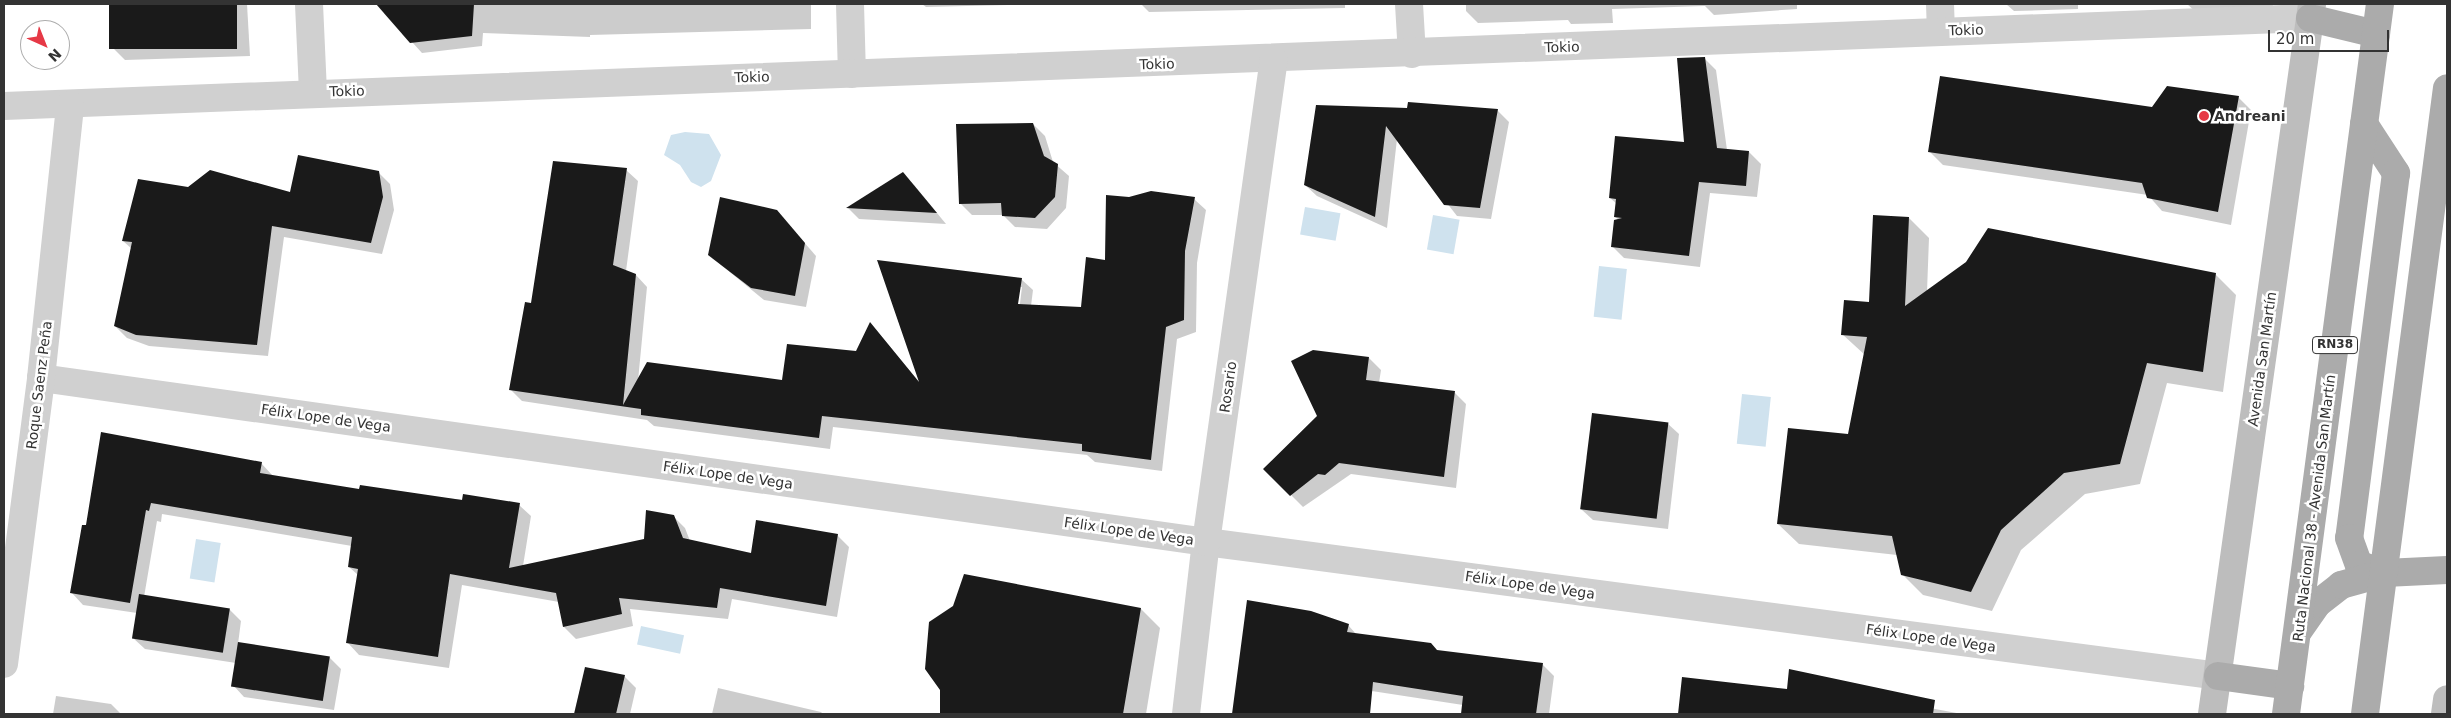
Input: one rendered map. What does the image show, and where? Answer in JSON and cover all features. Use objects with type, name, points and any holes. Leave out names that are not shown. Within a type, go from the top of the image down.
[{"type":"main road","name":"Ruta Nacional 38 - Avenida San Martín","points":[[2286,714],[2380,4]]},
{"type":"main road","points":[[2311,11],[2376,34]]},
{"type":"main road","name":"Avenida San Martín","points":[[2212,714],[2311,11]]},
{"type":"main road","points":[[2365,714],[2385,573],[2447,88]]},
{"type":"main road","points":[[2364,124],[2396,173],[2349,538],[2359,565],[2385,573]]},
{"type":"main road","points":[[2296,638],[2304,619],[2323,598],[2341,585],[2385,573],[2447,570]]},
{"type":"main road","points":[[2218,676],[2290,686]]},
{"type":"main road","points":[[2445,714],[2447,699]]},
{"type":"street","points":[[309,4],[313,92]]},
{"type":"street","points":[[850,4],[852,74]]},
{"type":"street","points":[[1409,4],[1412,54]]},
{"type":"street","points":[[1940,4],[1940,31]]},
{"type":"street","name":"Tokio","points":[[4,106],[70,105],[313,92],[1274,60],[1940,31],[2311,11]]},
{"type":"street","name":"Rosario","points":[[1186,714],[1206,542],[1274,60]]},
{"type":"street","name":"Roque Saenz Peña","points":[[4,664],[41,378],[70,105]]},
{"type":"street","name":"Félix Lope de Vega","points":[[41,378],[1206,542],[2218,676]]},
{"type":"water","points":[[685,132],[709,134],[721,155],[711,181],[701,187],[691,182],[680,165],[664,155],[671,135]]},
{"type":"water","points":[[1305,207],[1340,213],[1336,241],[1300,235]]},
{"type":"water","points":[[1433,215],[1460,220],[1454,254],[1427,249]]},
{"type":"water","points":[[1599,266],[1627,269],[1622,320],[1594,317]]},
{"type":"water","points":[[1742,394],[1771,397],[1766,447],[1737,444]]},
{"type":"water","points":[[196,539],[221,543],[214,582],[190,579]]},
{"type":"water","points":[[641,626],[684,635],[680,654],[637,645]]},
{"type":"building","points":[[109,4],[237,4],[237,49],[109,49]]},
{"type":"building","points":[[376,4],[474,4],[472,36],[410,43]]},
{"type":"building","points":[[1705,57],[1717,148],[1749,151],[1746,186],[1699,182],[1689,256],[1611,247],[1614,220],[1622,218],[1614,217],[1616,199],[1609,198],[1615,136],[1684,142],[1677,58]]},
{"type":"building","points":[[1940,76],[2152,107],[2167,86],[2239,96],[2218,212],[2147,198],[2142,183],[1928,152]]},
{"type":"building","points":[[1408,102],[1498,109],[1480,208],[1444,205],[1386,126],[1375,217],[1304,185],[1316,105],[1407,108]]},
{"type":"building","points":[[1033,123],[1044,156],[1058,164],[1055,197],[1035,218],[1002,216],[1001,203],[959,204],[956,124]]},
{"type":"building","points":[[298,155],[379,171],[383,197],[371,243],[272,226],[257,345],[136,335],[114,326],[132,242],[122,241],[138,179],[188,187],[210,170],[290,192]]},
{"type":"building","points":[[553,161],[627,168],[613,265],[636,274],[623,405],[647,362],[782,380],[787,344],[856,351],[870,322],[919,382],[877,260],[1022,278],[1018,304],[1081,307],[1086,257],[1105,260],[1106,195],[1129,197],[1151,191],[1195,197],[1185,251],[1184,320],[1166,327],[1151,460],[1082,451],[1082,444],[822,416],[819,438],[641,415],[641,409],[509,390],[525,302],[531,303]]},
{"type":"building","points":[[903,172],[937,213],[846,208]]},
{"type":"building","points":[[720,197],[777,210],[805,243],[795,296],[751,288],[708,255]]},
{"type":"building","points":[[1873,215],[1909,217],[1905,306],[1966,262],[1988,228],[2216,273],[2203,372],[2147,363],[2120,464],[2064,473],[2001,530],[1971,592],[1901,575],[1892,536],[1777,524],[1788,428],[1848,434],[1867,337],[1841,335],[1844,300],[1869,302]]},
{"type":"building","points":[[1313,350],[1369,357],[1366,380],[1455,391],[1444,477],[1339,463],[1325,475],[1318,474],[1290,496],[1263,469],[1317,416],[1291,361]]},
{"type":"building","points":[[1592,413],[1668,422],[1657,519],[1580,509]]},
{"type":"building","points":[[101,432],[262,462],[260,473],[359,489],[360,485],[462,500],[463,494],[520,503],[509,568],[644,539],[646,510],[674,515],[683,538],[751,553],[756,520],[838,534],[826,606],[720,588],[717,608],[619,598],[622,614],[563,627],[556,593],[450,574],[438,657],[346,643],[358,569],[348,567],[352,537],[151,503],[149,511],[146,510],[130,603],[70,593],[82,525],[86,525]]},
{"type":"building","points":[[964,574],[1141,608],[1123,714],[940,714],[940,690],[925,669],[929,622],[953,606]]},
{"type":"building","points":[[139,594],[230,608],[223,653],[132,638]]},
{"type":"building","points":[[1247,600],[1311,611],[1349,624],[1347,632],[1431,643],[1437,650],[1543,663],[1536,714],[1461,714],[1463,696],[1373,682],[1370,714],[1232,714]]},
{"type":"building","points":[[238,642],[330,657],[323,701],[231,686]]},
{"type":"building","points":[[585,667],[625,675],[616,714],[574,714]]},
{"type":"building","points":[[1789,669],[1935,700],[1933,714],[1678,714],[1682,677],[1787,689]]},
{"type":"place","name":"Andreani","points":[[2204,116]]}]
